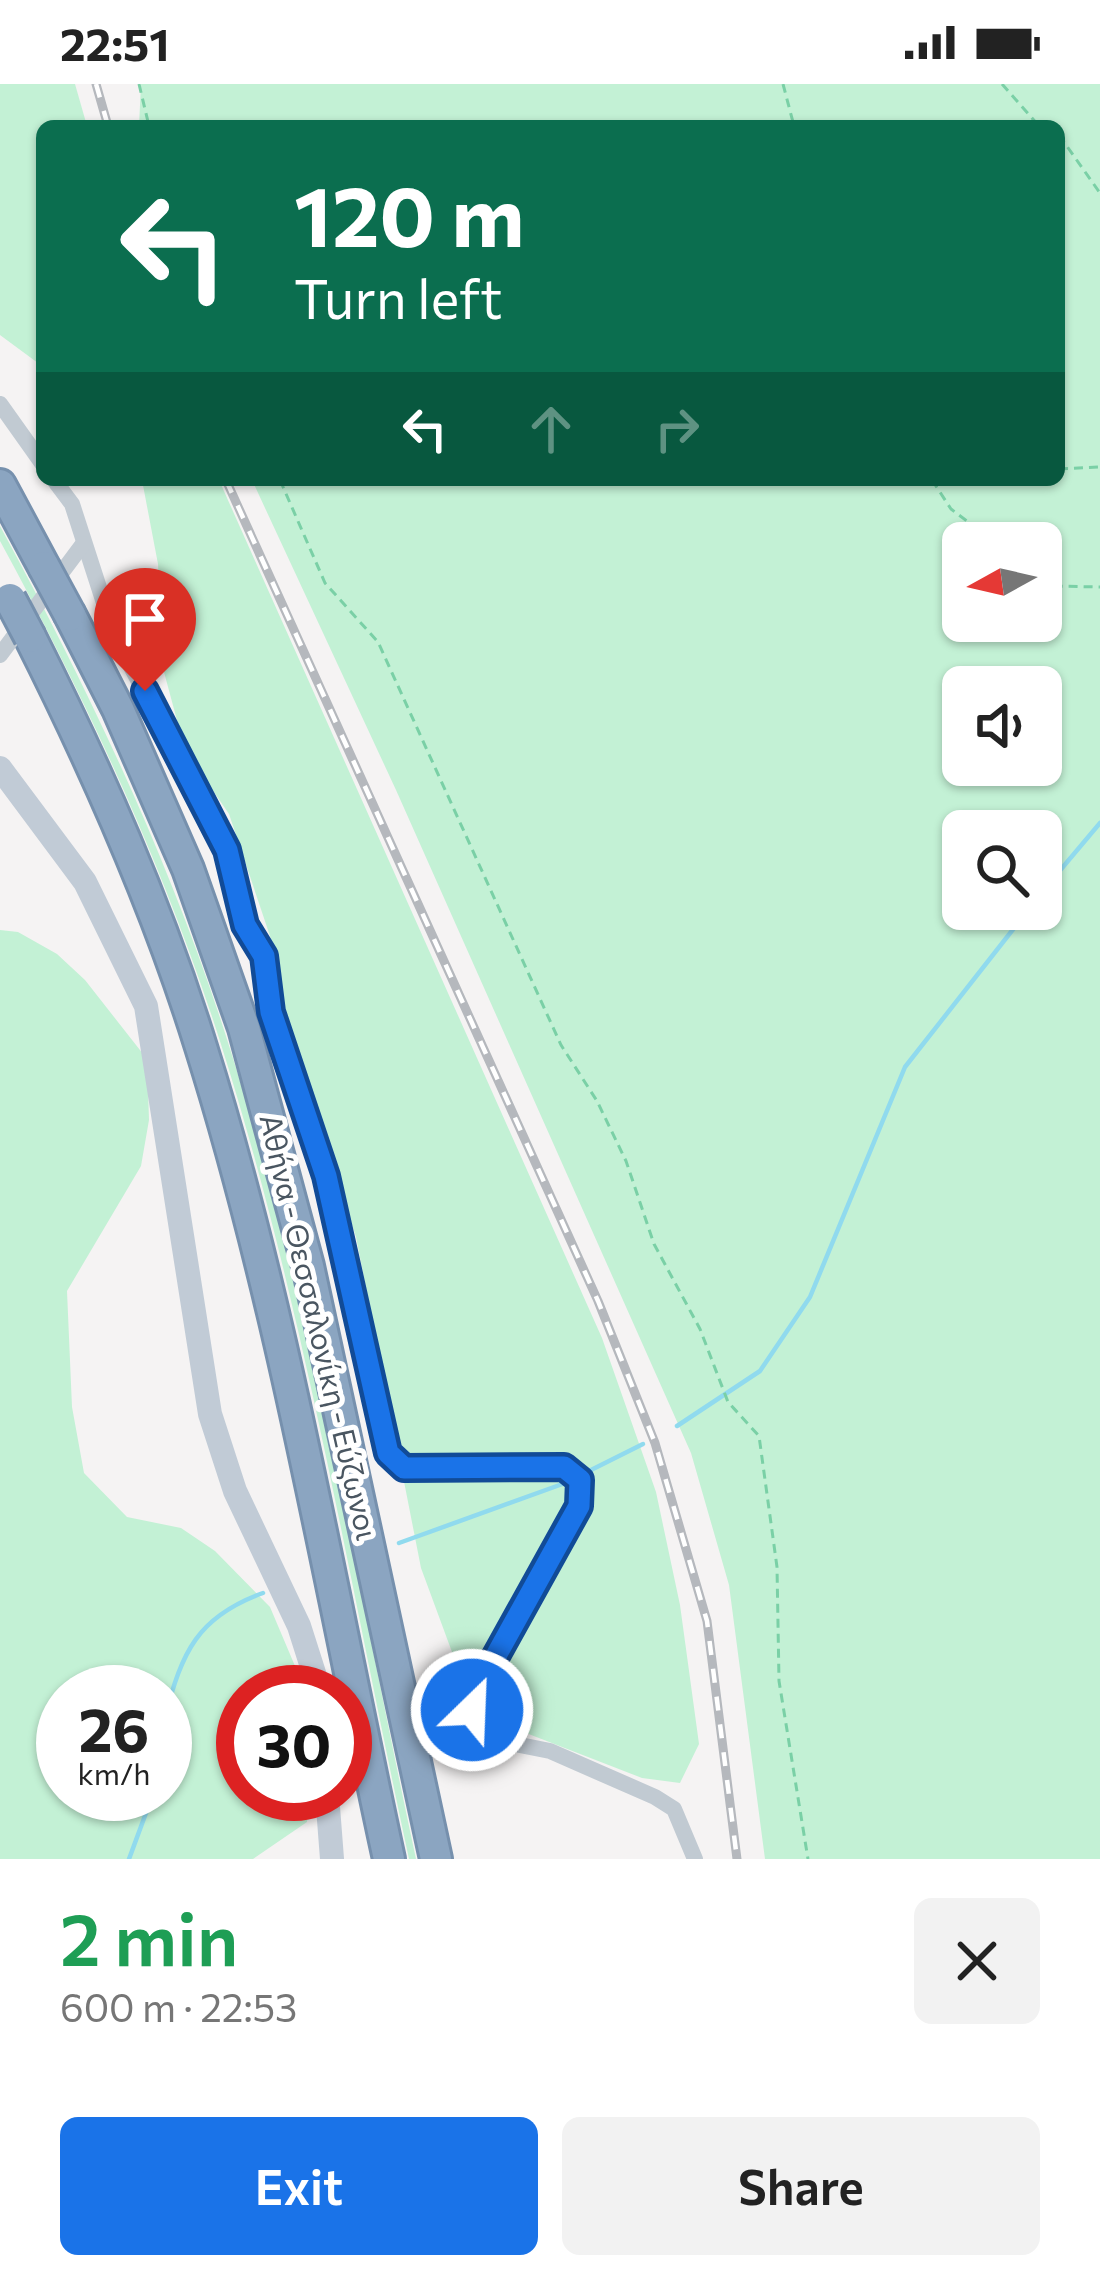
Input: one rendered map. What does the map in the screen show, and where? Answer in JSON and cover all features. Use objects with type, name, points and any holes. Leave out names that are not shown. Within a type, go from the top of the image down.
[{"type":"highway","name":"Αθήνα - Θεσσαλονίκη - Εύζωνοι","points":[[0,485],[70,615],[188,869],[256,1069],[308,1267],[436,1859]]},
{"type":"highway","name":"Αθήνα - Θεσσαλονίκη - Εύζωνοι","points":[[5,590],[145,886],[224,1124],[264,1277],[389,1859]]},
{"type":"main road","points":[[0,768],[85,882],[146,1006],[160,1072],[205,1393],[235,1491],[298,1626],[311,1665]]},
{"type":"main road","points":[[329,1821],[332,1859]]},
{"type":"street","points":[[0,404],[36,455]]},
{"type":"street","points":[[58,486],[72,504],[114,634],[227,850],[245,925],[264,956],[271,1012],[326,1176],[388,1453],[404,1468],[564,1467],[580,1480],[579,1506],[472,1699],[472,1725],[485,1738],[550,1751],[656,1797],[674,1809],[695,1859]]},
{"type":"street","points":[[0,655],[83,544]]},
{"type":"path","points":[[139,84],[147,120]]},
{"type":"path","points":[[783,84],[792,120]]},
{"type":"path","points":[[1002,84],[1034,120]]},
{"type":"path","points":[[1065,143],[1100,193]]},
{"type":"path","points":[[1065,469],[1100,467]]},
{"type":"path","points":[[283,486],[325,583],[378,642],[561,1045],[597,1101],[626,1161],[654,1244],[700,1329],[720,1384],[743,1422],[759,1436],[776,1548],[779,1682],[808,1859]]},
{"type":"path","points":[[936,486],[951,509],[968,522]]},
{"type":"path","points":[[1062,586],[1100,587]]},
{"type":"green space","points":[[0,84],[75,84],[85,120],[36,120],[36,362],[0,335]]},
{"type":"green space","points":[[141,84],[1100,84],[1100,1859],[765,1859],[729,1585],[691,1453],[396,790],[255,486],[1065,486],[1065,120],[139,120]]},
{"type":"green space","points":[[143,486],[222,486],[602,1338],[656,1492],[680,1605],[699,1744],[680,1783],[642,1778],[490,1719],[459,1671],[421,1568],[356,1237],[284,1012],[271,939],[229,814],[185,750],[164,672],[158,564]]},
{"type":"green space","points":[[0,526],[124,775],[178,902],[225,1033],[308,1339],[416,1859],[409,1859],[301,1343],[219,1038],[148,846],[93,723],[0,541]]},
{"type":"green space","points":[[0,930],[18,932],[57,954],[85,980],[147,1059],[149,1120],[141,1166],[67,1291],[72,1407],[84,1473],[127,1517],[181,1528],[215,1551],[270,1607],[295,1665],[216,1665],[216,1821],[307,1821],[253,1859],[0,1859]]},
{"type":"waterway","points":[[1062,868],[1100,823]]},
{"type":"waterway","points":[[677,1426],[760,1371],[810,1297],[905,1067],[1013,930]]},
{"type":"waterway","points":[[589,1471],[643,1444]]},
{"type":"waterway","points":[[399,1543],[568,1482]]},
{"type":"waterway","points":[[182,1665],[207,1626],[263,1593]]},
{"type":"waterway","points":[[129,1859],[143,1821]]},
{"type":"railway","points":[[96,84],[106,120]]},
{"type":"railway","points":[[229,486],[598,1301],[655,1443],[707,1621],[737,1859]]},
{"type":"route","points":[[145,691],[227,850],[245,925],[264,956],[271,1012],[326,1176],[394,1464],[404,1468],[564,1467],[580,1480],[579,1506],[472,1699],[472,1710]]}]
